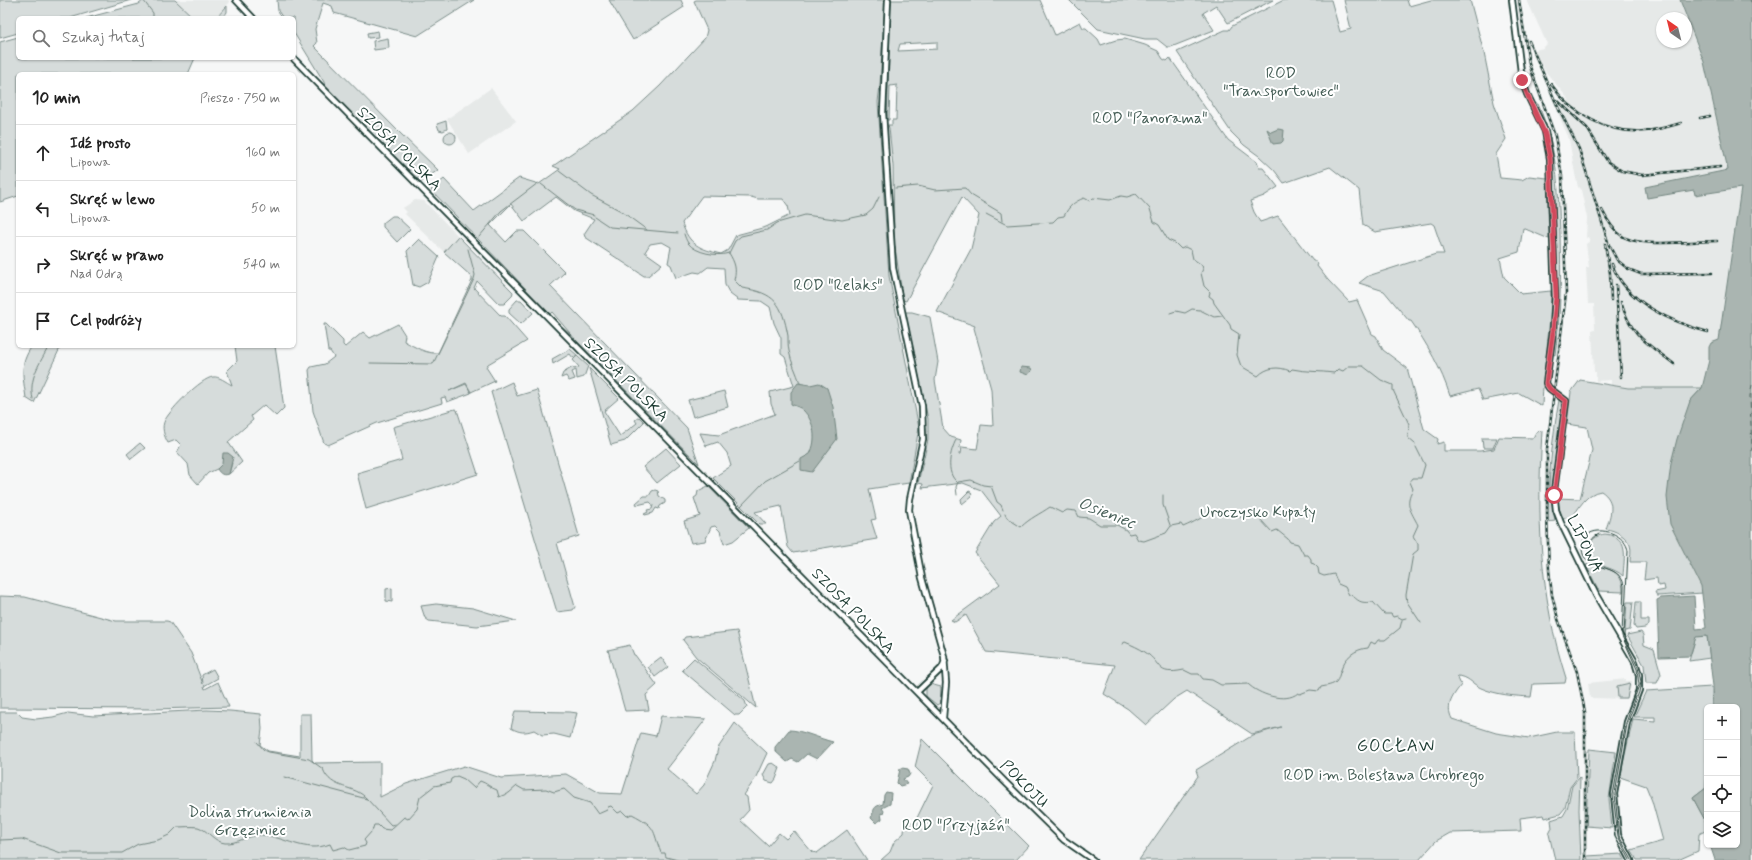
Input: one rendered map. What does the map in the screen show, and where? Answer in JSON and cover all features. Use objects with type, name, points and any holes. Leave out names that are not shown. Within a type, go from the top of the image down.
[{"type":"street","points":[[236,0],[251,16]]},
{"type":"street","points":[[888,0],[883,113],[893,268],[922,404],[924,425],[922,444],[909,510],[922,578],[945,661],[946,683],[943,718]]},
{"type":"street","name":"LIPOWA","points":[[1512,0],[1522,80],[1545,134],[1550,159],[1556,296],[1546,381],[1549,388],[1566,401],[1554,491],[1556,510],[1596,595],[1637,667],[1640,686],[1626,725],[1614,794],[1619,837],[1631,860]]},
{"type":"street","name":"SZOSA POLSKA","points":[[295,60],[943,718]]},
{"type":"street","points":[[917,692],[940,670],[945,661]]},
{"type":"street","name":"POKOJU","points":[[943,718],[1058,835],[1093,860]]},
{"type":"shaded area","points":[[175,0],[228,0],[230,2],[218,16],[192,16]]},
{"type":"shaded area","points":[[1527,0],[1680,0],[1685,12],[1656,12],[1656,48],[1692,48],[1692,31],[1704,62],[1728,170],[1645,187],[1647,197],[1694,190],[1695,195],[1741,188],[1719,340],[1711,343],[1709,347],[1709,360],[1701,389],[1628,388],[1611,385],[1611,380],[1596,381],[1596,372],[1594,372],[1592,331],[1595,330],[1594,304],[1588,304],[1586,268],[1589,267],[1586,244],[1590,241],[1588,237],[1586,238],[1587,218],[1581,190],[1578,187],[1575,174],[1569,139],[1557,111],[1569,100],[1545,71],[1536,54],[1535,50],[1543,48],[1547,44]]},
{"type":"shaded area","points":[[1680,0],[1752,0],[1752,860],[1715,860],[1711,848],[1740,848],[1740,704],[1712,704],[1713,686],[1707,636],[1696,637],[1690,656],[1659,657],[1657,600],[1661,598],[1694,596],[1696,629],[1706,628],[1701,586],[1670,524],[1667,497],[1671,463],[1677,439],[1690,401],[1702,388],[1709,360],[1709,347],[1711,343],[1719,340],[1741,188],[1695,195],[1694,190],[1647,198],[1645,187],[1728,170],[1704,62],[1692,31],[1692,12],[1685,12]]},
{"type":"shaded area","points":[[491,88],[516,121],[469,154],[447,119]]},
{"type":"shaded area","points":[[1267,129],[1271,132],[1278,129],[1284,130],[1283,141],[1281,143],[1273,144]]},
{"type":"shaded area","points":[[415,200],[424,201],[458,236],[444,252],[405,214],[407,212],[403,208]]},
{"type":"shaded area","points":[[1021,367],[1031,368],[1032,371],[1028,375],[1020,372]]},
{"type":"shaded area","points":[[798,383],[810,385],[819,383],[827,388],[833,407],[837,439],[812,472],[801,470],[801,459],[810,454],[814,443],[814,431],[810,420],[802,409],[791,404],[791,392]]},
{"type":"shaded area","points":[[223,453],[228,453],[233,457],[229,474],[227,475],[222,474],[217,469],[222,464]]},
{"type":"shaded area","points":[[1626,679],[1626,681],[1632,681],[1628,699],[1590,698],[1588,683]]},
{"type":"shaded area","points":[[789,730],[800,731],[833,742],[817,759],[807,754],[798,762],[792,759],[787,762],[775,751],[775,747]]},
{"type":"shaded area","points":[[900,769],[908,769],[910,774],[908,777],[903,779],[907,784],[900,786],[897,783]]},
{"type":"shaded area","points":[[1704,790],[1704,818],[1693,798]]},
{"type":"shaded area","points":[[886,792],[891,793],[890,804],[882,808],[884,811],[883,814],[881,813],[882,819],[876,823],[871,818],[875,807],[883,804],[884,795]]},
{"type":"green space","points":[[0,0],[131,0],[77,16],[16,16],[16,34],[0,38]]},
{"type":"green space","points":[[144,0],[175,0],[192,16],[94,16],[139,4]]},
{"type":"green space","points":[[277,0],[474,0],[417,36],[334,13],[332,6],[323,3],[315,29],[317,43],[314,46],[438,170],[421,182],[325,87],[324,82],[296,36],[296,16],[282,16],[278,11]]},
{"type":"green space","points":[[609,0],[681,0],[684,7],[633,40]]},
{"type":"green space","name":"ROD \"Relaks\"","points":[[885,0],[878,102],[889,276],[919,428],[909,483],[869,489],[876,519],[871,520],[877,539],[793,553],[788,547],[781,506],[755,512],[766,524],[759,524],[713,478],[731,466],[727,453],[718,442],[706,446],[700,433],[719,435],[775,414],[771,404],[770,392],[794,386],[785,357],[781,354],[781,338],[774,323],[770,307],[761,301],[738,300],[730,294],[725,285],[724,268],[708,267],[700,273],[694,272],[676,278],[671,265],[668,263],[671,247],[662,242],[650,244],[645,252],[662,264],[648,276],[644,276],[585,237],[584,234],[594,219],[574,211],[556,197],[524,221],[511,204],[490,225],[506,242],[517,231],[524,231],[565,272],[550,286],[687,428],[699,464],[575,339],[552,312],[550,314],[431,190],[444,179],[474,211],[519,178],[539,184],[560,169],[553,166],[633,111],[660,86],[705,38],[707,30],[694,1]],"holes":[[[702,196],[751,197],[758,199],[783,199],[788,206],[790,215],[766,227],[736,235],[728,250],[721,254],[701,248],[688,236],[682,223]]]},
{"type":"green space","points":[[891,0],[1040,0],[1055,35],[1080,22],[1083,28],[1086,28],[1098,39],[1101,45],[1116,40],[1125,39],[1158,51],[1163,59],[1167,61],[1170,58],[1228,140],[1257,162],[1259,168],[1263,168],[1278,187],[1264,196],[1250,201],[1260,222],[1278,216],[1313,261],[1316,261],[1318,264],[1317,266],[1328,280],[1349,302],[1357,300],[1372,334],[1376,336],[1383,350],[1407,368],[1424,429],[1438,439],[1437,444],[1444,442],[1444,451],[1480,451],[1494,449],[1499,437],[1533,438],[1536,432],[1542,431],[1540,463],[1540,525],[1542,556],[1550,616],[1566,678],[1565,683],[1533,684],[1531,697],[1525,697],[1493,692],[1478,686],[1464,677],[1457,676],[1461,685],[1451,701],[1449,709],[1452,719],[1496,733],[1529,738],[1557,732],[1575,732],[1577,778],[1570,787],[1565,808],[1560,814],[1545,818],[1544,815],[1520,818],[1521,831],[1450,833],[1436,841],[1419,860],[1139,860],[1198,776],[1196,770],[1253,735],[1281,727],[1252,734],[1187,691],[1174,699],[1146,725],[1128,709],[1104,694],[1115,665],[986,652],[966,615],[955,622],[951,620],[1000,584],[975,553],[994,522],[1001,516],[981,490],[963,483],[922,488],[923,484],[918,483],[928,440],[928,419],[905,312],[912,312],[930,317],[938,362],[935,380],[943,428],[951,437],[961,440],[959,454],[961,454],[962,447],[977,449],[981,425],[993,426],[991,389],[974,328],[975,326],[937,312],[971,249],[979,215],[962,197],[906,301],[903,300],[894,241],[893,166],[888,125],[892,125],[892,120],[896,120],[897,85],[890,86],[889,120],[887,120]],"holes":[[[937,42],[937,49],[898,51],[900,44]]]},
{"type":"green space","points":[[1069,0],[1273,0],[1228,23],[1216,5],[1203,13],[1214,30],[1171,47],[1167,47],[1157,39],[1145,39],[1098,29]]},
{"type":"green space","name":"ROD \"Transportowiec\"","points":[[1284,0],[1331,0],[1340,32],[1351,29],[1344,0],[1407,0],[1409,6],[1431,0],[1470,0],[1484,53],[1494,103],[1506,139],[1496,154],[1500,178],[1522,180],[1529,176],[1547,178],[1549,239],[1523,228],[1519,252],[1500,258],[1504,277],[1521,294],[1551,291],[1550,320],[1542,406],[1519,393],[1483,400],[1478,389],[1450,396],[1434,357],[1411,321],[1409,321],[1384,291],[1359,283],[1368,276],[1436,254],[1444,254],[1434,225],[1431,223],[1375,232],[1363,225],[1359,190],[1330,167],[1284,183],[1274,170],[1231,132],[1177,52],[1225,30],[1229,30],[1232,26]]},
{"type":"green space","points":[[227,6],[227,12],[224,16],[218,16]]},
{"type":"green space","points":[[378,31],[379,37],[368,38],[367,33]]},
{"type":"green space","points":[[16,38],[16,60],[194,60],[189,72],[16,72],[16,197],[0,202],[0,42]]},
{"type":"green space","points":[[388,38],[389,48],[374,50],[373,41]]},
{"type":"green space","points":[[1535,104],[1538,104],[1545,121],[1550,137],[1556,168],[1560,234],[1560,280],[1555,355],[1553,354],[1557,301],[1557,267],[1553,171],[1546,130]]},
{"type":"green space","points":[[446,121],[447,129],[443,131],[439,130],[437,124]]},
{"type":"green space","points":[[450,132],[454,134],[456,138],[454,142],[450,144],[446,142],[444,138],[446,134]]},
{"type":"green space","points":[[392,216],[396,216],[410,229],[397,242],[383,227],[383,223]]},
{"type":"green space","points":[[458,236],[513,292],[512,296],[504,304],[499,304],[477,281],[474,288],[501,316],[505,316],[527,341],[488,364],[486,367],[495,381],[471,392],[466,383],[449,391],[466,384],[471,393],[447,402],[445,397],[441,398],[442,403],[377,423],[328,445],[324,443],[313,411],[309,370],[311,367],[325,364],[334,357],[330,351],[328,351],[324,324],[326,324],[343,341],[343,345],[345,347],[363,332],[370,338],[398,324],[405,335],[404,341],[416,348],[438,353],[472,280],[472,277],[444,252]]},
{"type":"green space","points":[[419,239],[439,257],[428,282],[419,287],[413,285],[407,251]]},
{"type":"green space","points":[[517,300],[521,300],[533,313],[521,324],[509,313],[509,309]]},
{"type":"green space","points":[[31,348],[60,348],[34,403],[26,398],[23,377],[25,359]]},
{"type":"green space","points":[[235,348],[275,348],[284,408],[276,416],[264,405],[251,416],[253,420],[228,442],[242,462],[229,474],[232,463],[222,464],[217,469],[208,473],[198,484],[190,475],[188,464],[177,452],[181,445],[176,440],[168,443],[163,426],[168,415],[194,388],[201,383],[213,377],[218,377],[232,385],[227,371],[237,361]]},
{"type":"green space","points":[[570,349],[577,355],[573,358],[570,354],[553,364],[552,359]]},
{"type":"green space","points":[[577,356],[588,366],[584,377],[577,379],[576,370],[572,372],[575,379],[569,381],[566,376],[561,378],[563,373],[573,367],[574,369],[579,367],[573,360]]},
{"type":"green space","points":[[589,368],[619,398],[604,411],[620,436],[637,423],[635,420],[639,417],[644,422],[625,441],[611,445]]},
{"type":"green space","points":[[1580,380],[1628,388],[1702,388],[1690,401],[1703,593],[1657,596],[1655,592],[1665,590],[1664,585],[1658,586],[1657,578],[1644,580],[1646,562],[1630,562],[1631,549],[1626,539],[1620,534],[1606,529],[1611,508],[1609,499],[1601,491],[1596,492],[1587,498],[1571,519],[1563,518],[1557,498],[1580,499],[1592,450],[1587,427],[1567,424],[1571,392]]},
{"type":"green space","points":[[512,382],[517,396],[537,390],[579,536],[557,543],[575,607],[573,610],[557,612],[491,392]]},
{"type":"green space","points":[[724,391],[728,407],[693,417],[688,400]]},
{"type":"green space","points":[[1559,400],[1561,401],[1562,414],[1551,497],[1555,521],[1548,522],[1551,461]]},
{"type":"green space","points":[[455,409],[457,410],[478,474],[366,509],[357,473],[402,460],[393,427]]},
{"type":"green space","points":[[1482,438],[1497,438],[1493,448],[1483,448]]},
{"type":"green space","points":[[140,443],[145,448],[131,459],[127,454]]},
{"type":"green space","points":[[666,448],[681,464],[657,483],[643,467]]},
{"type":"green space","points":[[708,486],[749,528],[733,541],[724,544],[720,531],[715,526],[711,527],[705,541],[691,543],[684,521],[700,516],[694,498],[697,496],[698,491]]},
{"type":"green space","points":[[652,491],[658,491],[659,496],[665,500],[665,503],[660,506],[659,509],[656,508],[653,513],[645,515],[644,514],[648,512],[647,510],[652,509],[653,505],[650,502],[637,505],[636,503],[644,496],[649,496]]},
{"type":"green space","points":[[969,491],[971,492],[972,496],[962,504],[961,499]]},
{"type":"green space","points":[[1605,534],[1613,536],[1622,544],[1624,549],[1623,576],[1592,559],[1590,550],[1591,542],[1596,537]]},
{"type":"green space","points":[[1590,564],[1608,569],[1617,574],[1622,584],[1623,592],[1599,591],[1586,565]]},
{"type":"green space","points":[[392,588],[392,602],[386,601],[386,589]]},
{"type":"green space","points":[[0,596],[25,597],[116,621],[170,622],[191,653],[203,684],[202,675],[213,669],[218,678],[204,686],[205,689],[218,682],[229,707],[153,709],[0,708]]},
{"type":"green space","points":[[1627,602],[1633,602],[1630,630],[1625,631]]},
{"type":"green space","points":[[1636,602],[1641,602],[1641,620],[1649,620],[1649,625],[1645,628],[1636,629],[1634,626]]},
{"type":"green space","points":[[436,604],[473,608],[516,621],[477,626],[429,621],[425,618],[421,606]]},
{"type":"green space","points":[[737,631],[756,708],[696,657],[683,640],[685,637]]},
{"type":"green space","points":[[1641,632],[1643,635],[1644,645],[1654,649],[1661,674],[1657,683],[1646,683],[1644,665],[1627,635]]},
{"type":"green space","points":[[1696,636],[1707,636],[1710,658],[1689,661]]},
{"type":"green space","points":[[630,645],[634,655],[657,685],[646,695],[649,710],[625,711],[608,650]]},
{"type":"green space","points":[[661,657],[668,667],[655,677],[648,667]]},
{"type":"green space","points":[[694,658],[745,701],[747,707],[739,715],[735,715],[682,670]]},
{"type":"green space","points":[[1630,683],[1627,698],[1618,698],[1617,686]]},
{"type":"green space","points":[[930,684],[941,687],[940,703],[937,705],[926,696],[926,688]]},
{"type":"green space","points":[[1712,687],[1712,704],[1704,704],[1704,790],[1693,798],[1704,818],[1704,832],[1699,834],[1698,851],[1678,860],[1637,860],[1631,850],[1663,841],[1652,801],[1646,786],[1620,777],[1633,719],[1655,721],[1655,717],[1634,717],[1646,691]]},
{"type":"green space","name":"Dolina strumienia Grzęziniec","points":[[207,710],[261,714],[262,729],[260,745],[268,751],[300,756],[300,714],[311,714],[312,760],[315,763],[380,762],[380,797],[406,784],[464,766],[501,778],[566,774],[600,793],[622,794],[641,733],[656,736],[661,716],[706,719],[667,769],[696,794],[704,785],[715,761],[718,748],[735,723],[767,753],[755,779],[744,795],[747,797],[749,810],[740,820],[768,846],[779,833],[786,839],[794,831],[812,852],[817,853],[847,830],[867,860],[0,860],[0,712],[17,712],[22,717],[36,719],[68,713],[93,716]]},
{"type":"green space","points":[[515,711],[577,713],[570,738],[554,734],[542,735],[534,730],[520,732],[514,730],[511,728]]},
{"type":"green space","name":"ROD \"Przyjaźń\"","points":[[922,739],[1029,846],[1016,860],[881,860],[890,852],[894,842],[904,833],[905,821],[915,822],[933,785],[915,767]]},
{"type":"green space","points":[[1589,749],[1616,752],[1609,799],[1612,828],[1586,826]]},
{"type":"green space","points":[[773,763],[780,768],[773,783],[766,781],[763,775],[769,764]]},
{"type":"green space","points":[[1580,777],[1579,810],[1581,860],[1555,860],[1549,834],[1552,828],[1551,820],[1563,816],[1567,809],[1572,786]]},
{"type":"green space","points":[[1622,854],[1625,860],[1588,860],[1587,856]]},
{"type":"waterway","points":[[143,0],[153,13],[153,16]]},
{"type":"waterway","points":[[559,171],[591,195],[621,211],[647,230]]},
{"type":"waterway","points":[[479,237],[501,211],[538,183]]},
{"type":"waterway","points":[[541,184],[575,210],[594,215]]},
{"type":"waterway","points":[[895,188],[918,186],[935,190],[965,188],[971,195],[1001,213],[1002,221]]},
{"type":"waterway","points":[[986,214],[1007,225],[1053,222],[1058,217],[1064,216],[1072,205],[1084,198],[1090,201],[1093,198],[1110,200],[1121,196],[1127,197],[1136,194],[1150,209],[1154,222],[1159,225],[1168,240],[1175,243],[1181,249],[1185,247],[1191,250],[1193,259],[1202,265],[1203,269],[1201,273],[1204,286],[1210,292],[1209,296],[1213,299],[1214,303],[1230,325],[1231,329],[1239,334],[1237,355],[1241,366],[1258,376],[1261,373],[1273,368],[1281,368],[1290,371],[1292,369],[1334,373],[1338,369],[1343,371],[1349,366],[1363,366],[1381,380],[1393,385],[1393,390],[1409,424],[1408,438],[1415,444]]},
{"type":"waterway","points":[[684,234],[686,240],[691,246],[701,252],[719,255],[729,253],[735,241],[741,236],[767,230],[777,223],[805,215],[842,220],[866,215],[873,209],[879,197]]},
{"type":"waterway","points":[[595,217],[610,227],[678,233]]},
{"type":"waterway","points":[[370,363],[433,364],[474,279],[475,275],[468,249]]},
{"type":"waterway","points":[[729,253],[735,266],[734,280],[742,288],[753,290],[769,297],[780,308],[786,325],[790,355],[800,383]]},
{"type":"waterway","points":[[1170,313],[1176,311],[1185,313],[1192,309],[1200,310],[1214,317],[1222,316]]},
{"type":"waterway","points":[[33,399],[33,378],[48,348]]},
{"type":"waterway","points":[[956,440],[952,450],[950,468],[953,478],[957,482]]},
{"type":"waterway","points":[[1416,447],[1425,465],[1421,478],[1413,478],[1410,482],[1413,489],[1410,494],[1409,503],[1418,525],[1413,536],[1418,544],[1418,550],[1413,554],[1406,595],[1407,602],[1421,623]]},
{"type":"waterway","points":[[741,506],[765,481],[800,461]]},
{"type":"waterway","name":"Osieniec","points":[[957,495],[956,487],[958,482],[971,480],[983,485],[991,486],[997,502],[1001,505],[1003,510]]},
{"type":"waterway","points":[[1163,495],[1163,505],[1170,525]]},
{"type":"waterway","name":"Osieniec","points":[[1005,514],[1007,518],[1021,527],[1050,507],[1062,513],[1067,510],[1076,511],[1079,517],[1089,518],[1100,525],[1117,525],[1126,530],[1129,534],[1134,533],[1138,540],[1144,541],[1166,533],[1171,526],[1181,524],[1183,527],[1213,512],[1236,510],[1238,517],[1250,517],[1254,515],[1260,519],[1272,532],[1277,530],[1290,542],[1298,544],[1304,555],[1308,555],[1311,559],[1311,563],[1318,568],[1319,574],[1324,576],[1334,574],[1338,584],[1345,587],[1349,595],[1362,602],[1373,602],[1384,614],[1391,614],[1393,617],[1397,616],[1402,619],[1406,618]]},
{"type":"waterway","points":[[1122,644],[1125,642],[1143,651],[1151,656],[1160,668],[1164,670],[1184,670],[1192,674],[1199,674],[1203,679],[1212,680],[1221,685],[1248,684],[1252,688],[1265,694],[1279,698],[1286,698],[1310,690],[1319,691],[1321,687],[1335,683],[1345,661],[1351,654],[1368,648],[1371,642],[1375,644],[1378,640],[1385,640],[1400,628],[1402,620]]},
{"type":"waterway","points":[[257,742],[264,750],[269,752],[309,759],[323,769],[332,781],[362,794],[367,799]]},
{"type":"waterway","points":[[0,840],[22,839],[61,853],[122,853],[138,844],[158,840],[169,835],[177,827],[198,827],[225,843],[261,835],[278,838],[303,846],[321,847],[330,844],[333,850],[344,847],[349,850],[365,846],[366,843],[364,840],[372,831],[374,825],[378,825],[382,829],[390,830],[404,817],[408,819],[417,809],[420,797],[434,786],[450,783],[451,779],[457,776],[464,779],[474,788],[480,781],[497,790],[499,797],[509,793],[517,786],[524,790],[546,789],[554,792],[564,789],[574,798],[590,803],[598,814],[607,810],[608,807],[611,806],[618,813],[622,811],[627,816],[632,814],[646,822],[652,829],[661,853],[665,853],[666,857],[678,860]]},
{"type":"waterway","points":[[284,777],[367,799],[391,825],[395,824]]},
{"type":"ferry route","points":[[1752,385],[1750,396],[1752,451]]},
{"type":"tram line","points":[[1630,860],[1618,836],[1613,795],[1626,723],[1639,685],[1637,669],[1622,636],[1624,586],[1621,578],[1616,573],[1588,561],[1584,556],[1582,548],[1584,539],[1589,534],[1596,531],[1604,531],[1620,537],[1625,543],[1628,551],[1624,635],[1626,643],[1638,667],[1641,682],[1639,692],[1627,724],[1615,794],[1619,836],[1632,860]]},
{"type":"tram line","points":[[1591,559],[1589,555],[1589,544],[1593,538],[1599,534]]},
{"type":"railway","points":[[1519,0],[1529,64],[1555,136],[1562,176],[1566,293],[1547,449],[1547,515],[1549,570],[1552,595],[1558,619],[1577,672],[1585,712],[1585,860]]},
{"type":"railway","points":[[1529,41],[1560,112]]},
{"type":"railway","points":[[1551,84],[1559,95],[1580,113],[1604,125],[1631,131],[1645,131],[1681,123]]},
{"type":"railway","points":[[1557,100],[1587,128],[1608,162],[1622,171],[1642,175],[1720,167]]},
{"type":"railway","points":[[1558,107],[1579,149],[1609,245],[1617,260],[1628,269],[1641,274],[1712,273]]},
{"type":"railway","points":[[1700,118],[1710,116]]},
{"type":"railway","points":[[1602,210],[1616,231],[1630,240],[1654,243],[1717,241]]},
{"type":"railway","points":[[1605,244],[1610,273],[1611,300]]},
{"type":"railway","points":[[1612,264],[1618,277],[1639,300],[1666,317],[1708,332]]},
{"type":"railway","points":[[1616,285],[1621,377]]},
{"type":"railway","points":[[1621,302],[1625,314],[1635,331],[1648,344],[1674,364]]},
{"type":"district","name":"GOCŁAW","points":[[1396,745]]},
{"type":"route","points":[[1522,80],[1524,88],[1541,122],[1545,134],[1550,164],[1556,296],[1555,316],[1546,383],[1550,389],[1566,401],[1554,495]]},
{"type":"park label","name":"ROD \"Panorama\"","points":[[1150,117]]},
{"type":"park label","name":"Uroczysko Kupały","points":[[1258,511]]},
{"type":"park label","name":"ROD im. Bolesława Chrobrego","points":[[1384,774]]}]
